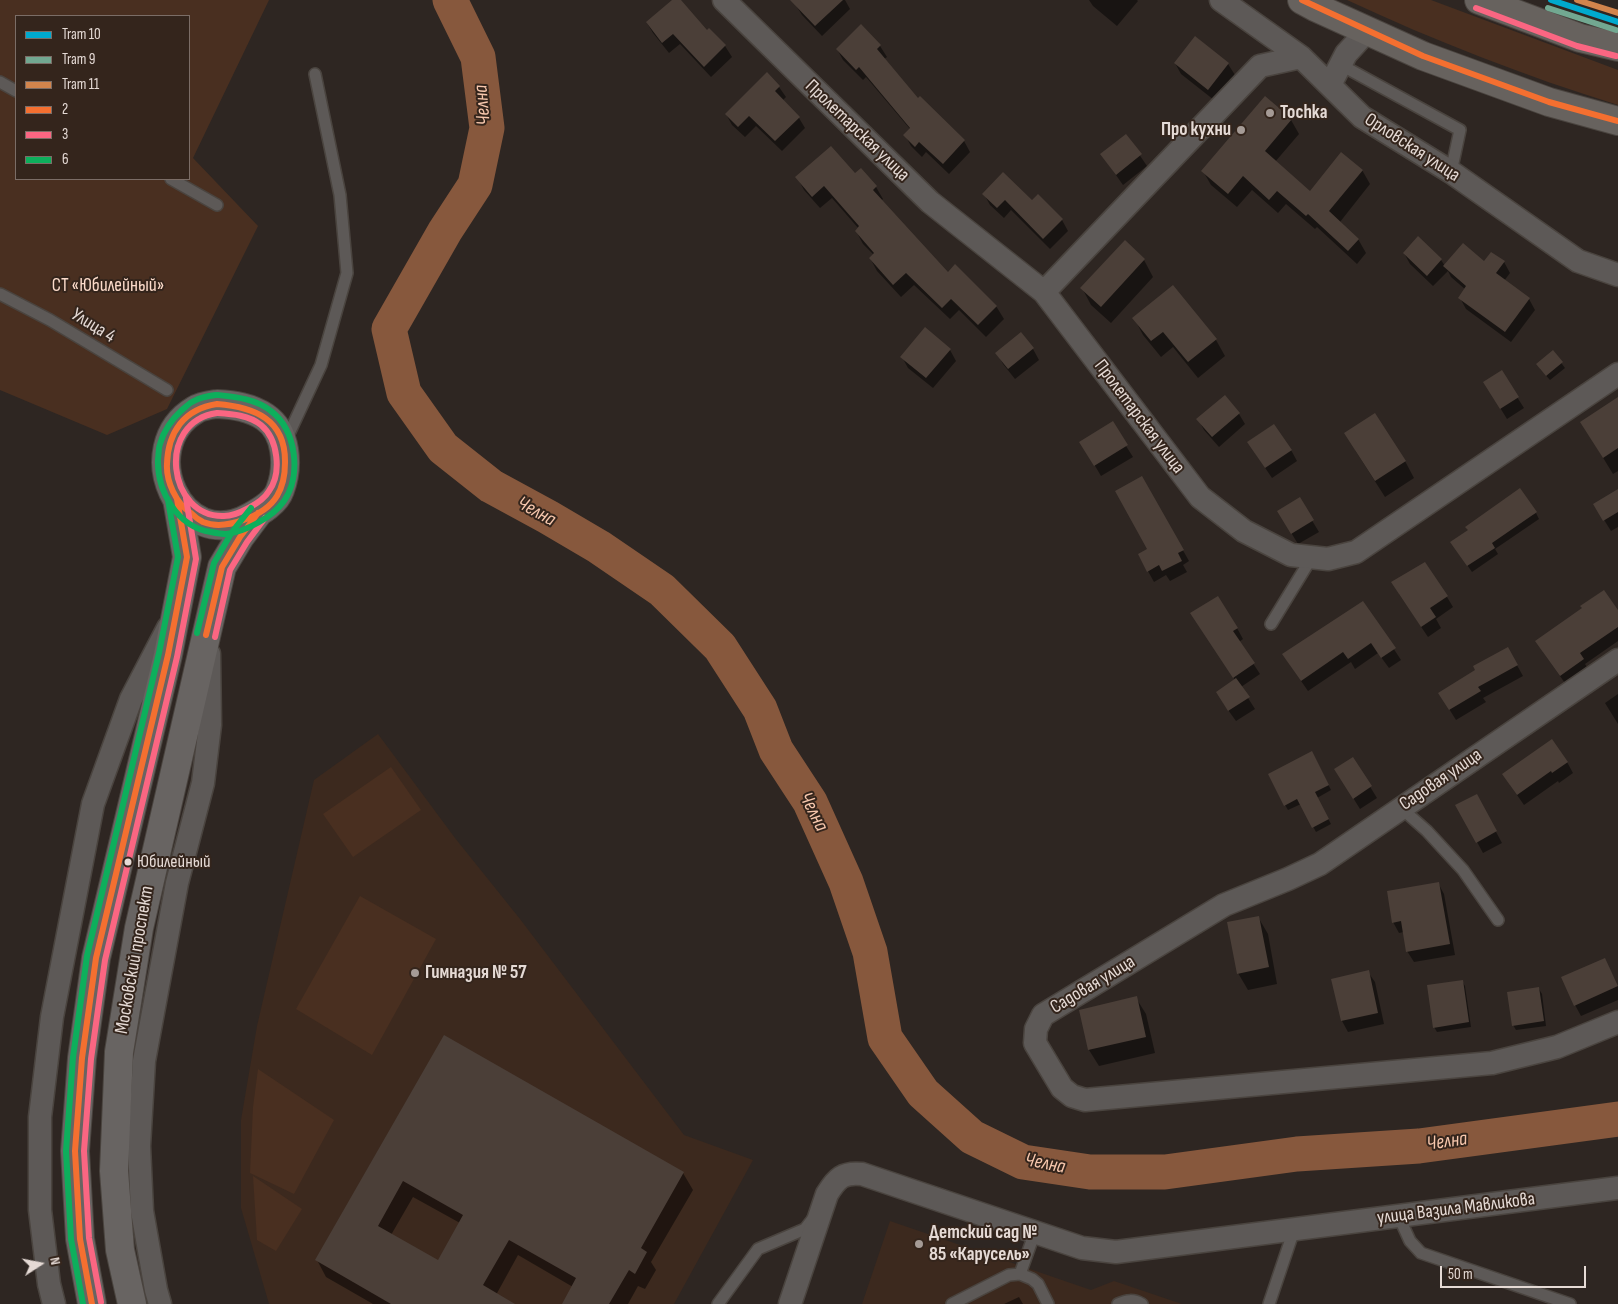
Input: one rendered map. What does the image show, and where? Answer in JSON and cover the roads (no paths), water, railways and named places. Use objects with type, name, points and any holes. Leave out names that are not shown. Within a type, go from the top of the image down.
[{"type":"main road","points":[[1302,0],[1423,56],[1549,102],[1618,121]]},
{"type":"main road","points":[[1479,0],[1580,38],[1618,47]]},
{"type":"main road","name":"Московский проспект","points":[[217,404],[235,405],[252,410],[266,418],[277,431],[284,445],[284,479],[279,493],[263,510],[242,522],[218,526],[202,523],[185,512],[170,485],[166,468],[166,450],[173,433],[183,419],[197,408],[217,404]]},
{"type":"main road","name":"Московский проспект","points":[[92,1304],[80,1239],[75,1151],[82,1058],[96,958],[168,655],[187,557],[177,499]]},
{"type":"main road","name":"Московский проспект","points":[[132,1304],[120,1250],[114,1171],[119,1052],[139,928],[222,567],[240,537],[258,513]]},
{"type":"street","name":"Пролетарская улица","points":[[724,0],[930,202],[1044,292],[1200,497],[1244,531],[1291,555],[1328,559],[1356,552],[1618,374]]},
{"type":"street","name":"Орловская улица","points":[[1221,0],[1301,57],[1362,117],[1451,172],[1578,261],[1618,275]]},
{"type":"street","points":[[1330,85],[1346,54],[1368,31]]},
{"type":"street","points":[[1044,292],[1260,66],[1301,57]]},
{"type":"street","points":[[54,1304],[49,1284],[40,1210],[40,1117],[52,1018],[93,804],[131,699],[176,614]]},
{"type":"street","points":[[160,1304],[142,1211],[139,1146],[144,1061],[178,883],[202,783],[210,725],[209,624]]},
{"type":"street","name":"Садовая улица","points":[[1618,660],[1320,864],[1224,905],[1043,1015],[1036,1030],[1034,1043],[1062,1088],[1072,1096],[1092,1100],[1492,1063],[1557,1047],[1618,1022]]},
{"type":"street","name":"улица Вазила Мавликова","points":[[790,1304],[827,1194],[834,1182],[852,1173],[862,1174],[1082,1248],[1116,1252],[1618,1188]]},
{"type":"lane","points":[[1341,65],[1460,130],[1451,172]]},
{"type":"lane","points":[[284,445],[321,365],[347,272],[340,195],[315,74]]},
{"type":"lane","points":[[0,82],[15,90]]},
{"type":"lane","points":[[173,180],[218,205]]},
{"type":"lane","name":"Улица 4","points":[[0,294],[50,320],[167,390]]},
{"type":"lane","points":[[1271,624],[1312,557]]},
{"type":"lane","points":[[1400,808],[1427,831],[1462,870],[1498,920]]},
{"type":"lane","points":[[718,1304],[758,1249],[805,1229],[822,1207]]},
{"type":"lane","points":[[1399,1217],[1410,1241],[1421,1253],[1570,1304]]},
{"type":"lane","points":[[1269,1304],[1294,1230]]},
{"type":"lane","points":[[1020,1274],[1035,1232]]},
{"type":"lane","points":[[952,1304],[1009,1276],[1020,1274],[1038,1284],[1048,1304]]},
{"type":"lane","points":[[1118,1304],[1128,1300],[1142,1304]]},
{"type":"waterway","name":"Челна","points":[[450,0],[478,57],[487,128],[475,185],[445,231],[389,329],[404,393],[443,448],[491,486],[599,547],[662,590],[720,647],[760,709],[776,750],[810,802],[846,882],[870,952],[885,1038],[923,1093],[972,1137],[1023,1162],[1090,1172],[1165,1172],[1297,1154],[1419,1146],[1618,1119]]},
{"type":"tram line","name":"10","points":[[1551,0],[1618,22]]},
{"type":"tram line","name":"11","points":[[1577,0],[1618,13]]},
{"type":"tram line","name":"9","points":[[1548,8],[1616,30]]},
{"type":"place","name":"Tochka","points":[[1270,113]]},
{"type":"place","name":"Про кухни","points":[[1241,130]]},
{"type":"place","name":"Юбилейный","points":[[128,862]]},
{"type":"place","name":"Гимназия № 57","points":[[415,973]]},
{"type":"place","name":"Детский сад № 85 «Карусель»","points":[[919,1244]]},
{"type":"park label","name":"СТ «Юбилейный»","points":[[108,286]]}]
